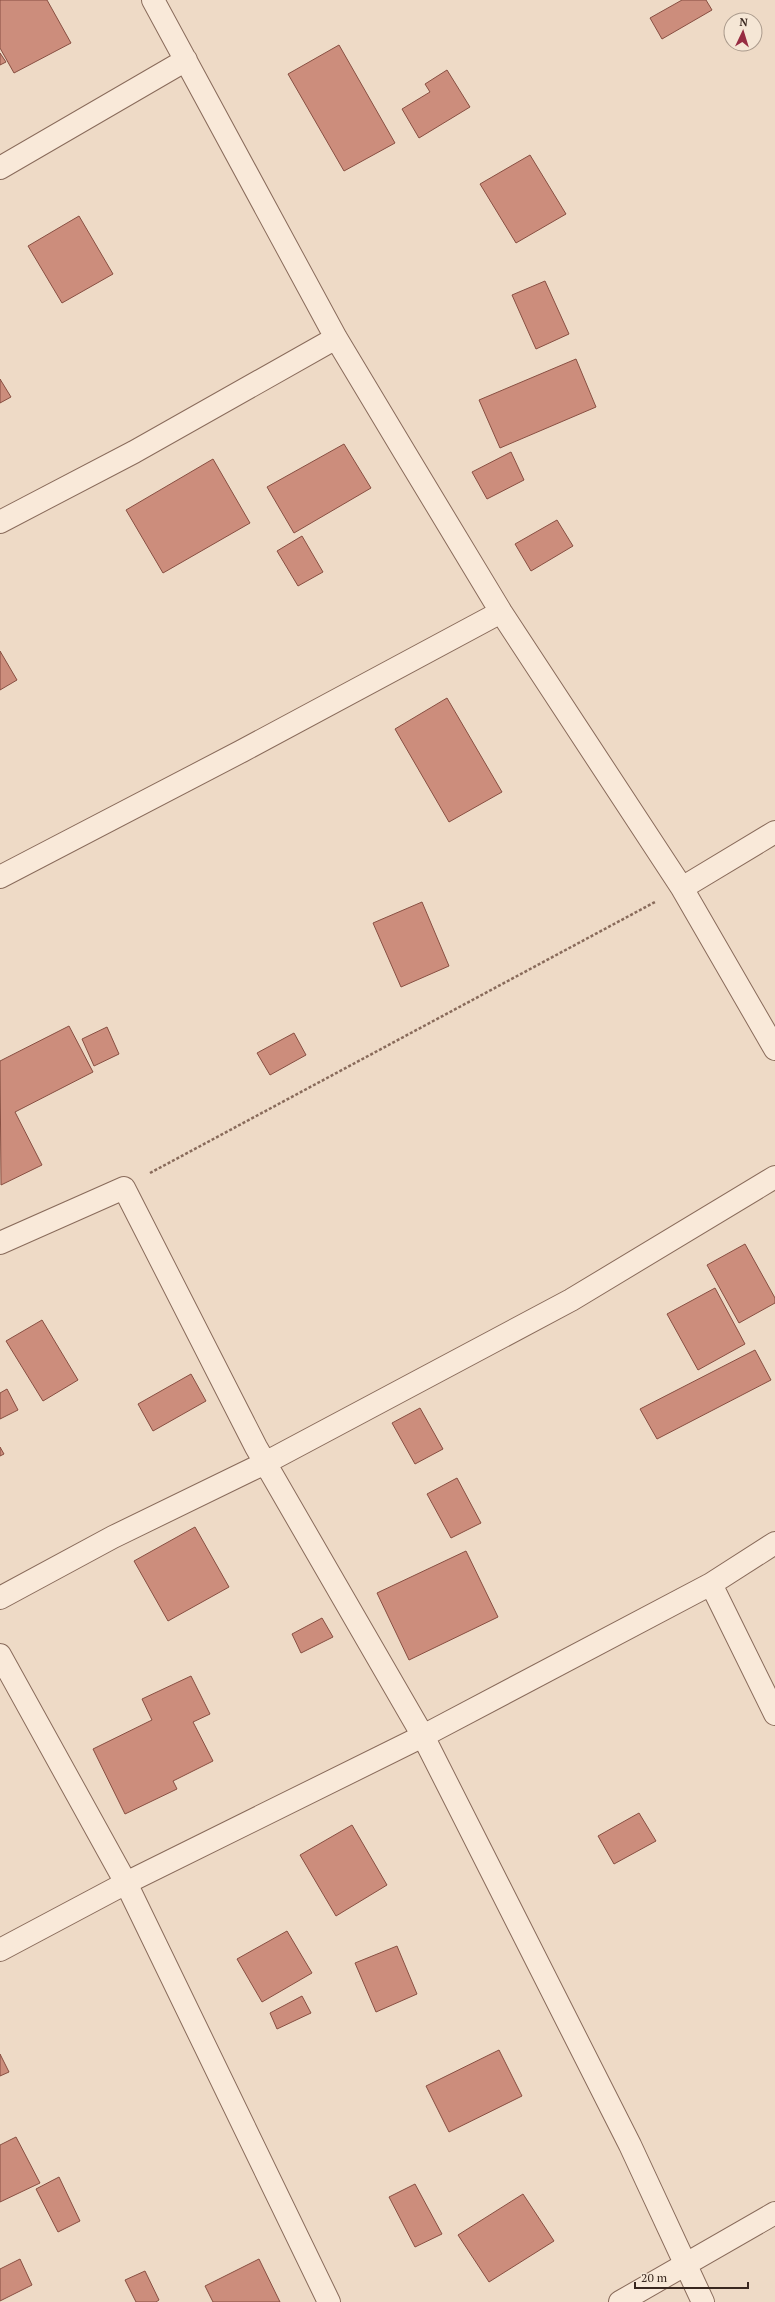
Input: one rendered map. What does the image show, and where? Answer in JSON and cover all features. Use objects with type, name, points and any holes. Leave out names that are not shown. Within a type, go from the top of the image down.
[{"type":"street","points":[[153,0],[336,338],[501,612],[682,888],[775,1049]]},
{"type":"street","points":[[0,168],[186,60]]},
{"type":"street","points":[[0,522],[134,452],[336,338]]},
{"type":"street","points":[[0,877],[235,755],[501,612]]},
{"type":"street","points":[[682,888],[775,832]]},
{"type":"street","points":[[0,1598],[113,1537],[265,1464],[571,1300],[775,1177]]},
{"type":"street","points":[[0,1243],[124,1188],[265,1464],[423,1736],[630,2145],[684,2264],[703,2302]]},
{"type":"street","points":[[0,1950],[126,1883],[423,1736],[712,1584],[775,1543]]},
{"type":"street","points":[[712,1584],[775,1714]]},
{"type":"street","points":[[0,1655],[126,1883],[329,2302]]},
{"type":"street","points":[[620,2302],[775,2213]]},
{"type":"path","points":[[124,1188],[682,888]]},
{"type":"building","points":[[0,0],[47,0],[71,43],[14,73],[0,48]]},
{"type":"building","points":[[682,0],[706,0],[712,10],[662,39],[650,18]]},
{"type":"building","points":[[339,45],[395,143],[344,171],[288,74]]},
{"type":"building","points":[[0,53],[6,62],[0,65]]},
{"type":"building","points":[[447,70],[470,107],[419,138],[402,109],[430,92],[425,84]]},
{"type":"building","points":[[530,155],[566,214],[516,243],[480,184]]},
{"type":"building","points":[[79,216],[113,274],[62,303],[28,246]]},
{"type":"building","points":[[545,281],[569,334],[536,349],[512,295]]},
{"type":"building","points":[[576,359],[596,407],[500,448],[479,400]]},
{"type":"building","points":[[0,379],[11,397],[0,403]]},
{"type":"building","points":[[344,444],[371,488],[294,533],[267,487]]},
{"type":"building","points":[[511,452],[524,480],[487,499],[472,472]]},
{"type":"building","points":[[213,459],[250,523],[163,573],[126,510]]},
{"type":"building","points":[[557,520],[573,546],[531,571],[515,544]]},
{"type":"building","points":[[302,536],[323,572],[298,586],[277,551]]},
{"type":"building","points":[[0,651],[17,680],[0,690]]},
{"type":"building","points":[[447,698],[502,792],[449,822],[395,729]]},
{"type":"building","points":[[422,902],[449,966],[401,987],[373,923]]},
{"type":"building","points":[[69,1026],[93,1072],[15,1112],[42,1165],[1,1185],[0,1061]]},
{"type":"building","points":[[107,1027],[119,1054],[94,1066],[82,1039]]},
{"type":"building","points":[[294,1033],[306,1055],[270,1075],[257,1053]]},
{"type":"building","points":[[745,1244],[775,1298],[775,1303],[739,1323],[707,1265]]},
{"type":"building","points":[[715,1288],[745,1344],[698,1370],[667,1314]]},
{"type":"building","points":[[42,1320],[78,1380],[43,1401],[6,1341]]},
{"type":"building","points":[[755,1350],[771,1380],[657,1439],[640,1409]]},
{"type":"building","points":[[191,1374],[206,1401],[153,1431],[138,1404]]},
{"type":"building","points":[[7,1389],[18,1410],[0,1419],[0,1393]]},
{"type":"building","points":[[420,1408],[443,1449],[415,1464],[392,1423]]},
{"type":"building","points":[[0,1447],[4,1454],[0,1456]]},
{"type":"building","points":[[457,1478],[481,1523],[451,1538],[427,1494]]},
{"type":"building","points":[[195,1527],[229,1587],[168,1621],[134,1561]]},
{"type":"building","points":[[466,1551],[498,1617],[409,1660],[377,1593]]},
{"type":"building","points":[[322,1618],[333,1637],[301,1653],[292,1634]]},
{"type":"building","points":[[191,1676],[210,1714],[193,1722],[213,1761],[173,1781],[177,1789],[125,1814],[93,1749],[152,1720],[142,1699]]},
{"type":"building","points":[[639,1813],[656,1841],[614,1864],[598,1836]]},
{"type":"building","points":[[352,1825],[387,1885],[336,1916],[300,1855]]},
{"type":"building","points":[[287,1931],[312,1973],[262,2002],[237,1959]]},
{"type":"building","points":[[397,1946],[417,1994],[376,2012],[355,1963]]},
{"type":"building","points":[[302,1996],[311,2013],[277,2029],[270,2013]]},
{"type":"building","points":[[499,2050],[522,2096],[449,2132],[426,2086]]},
{"type":"building","points":[[0,2054],[9,2072],[0,2076]]},
{"type":"building","points":[[16,2137],[40,2183],[0,2202],[0,2145]]},
{"type":"building","points":[[59,2177],[80,2221],[58,2232],[36,2189]]},
{"type":"building","points":[[415,2184],[442,2234],[415,2247],[389,2197]]},
{"type":"building","points":[[523,2194],[554,2241],[489,2282],[458,2235]]},
{"type":"building","points":[[20,2259],[32,2285],[0,2301],[0,2269]]},
{"type":"building","points":[[259,2259],[280,2302],[213,2302],[205,2286]]},
{"type":"building","points":[[145,2271],[159,2300],[156,2302],[136,2302],[125,2280]]}]
